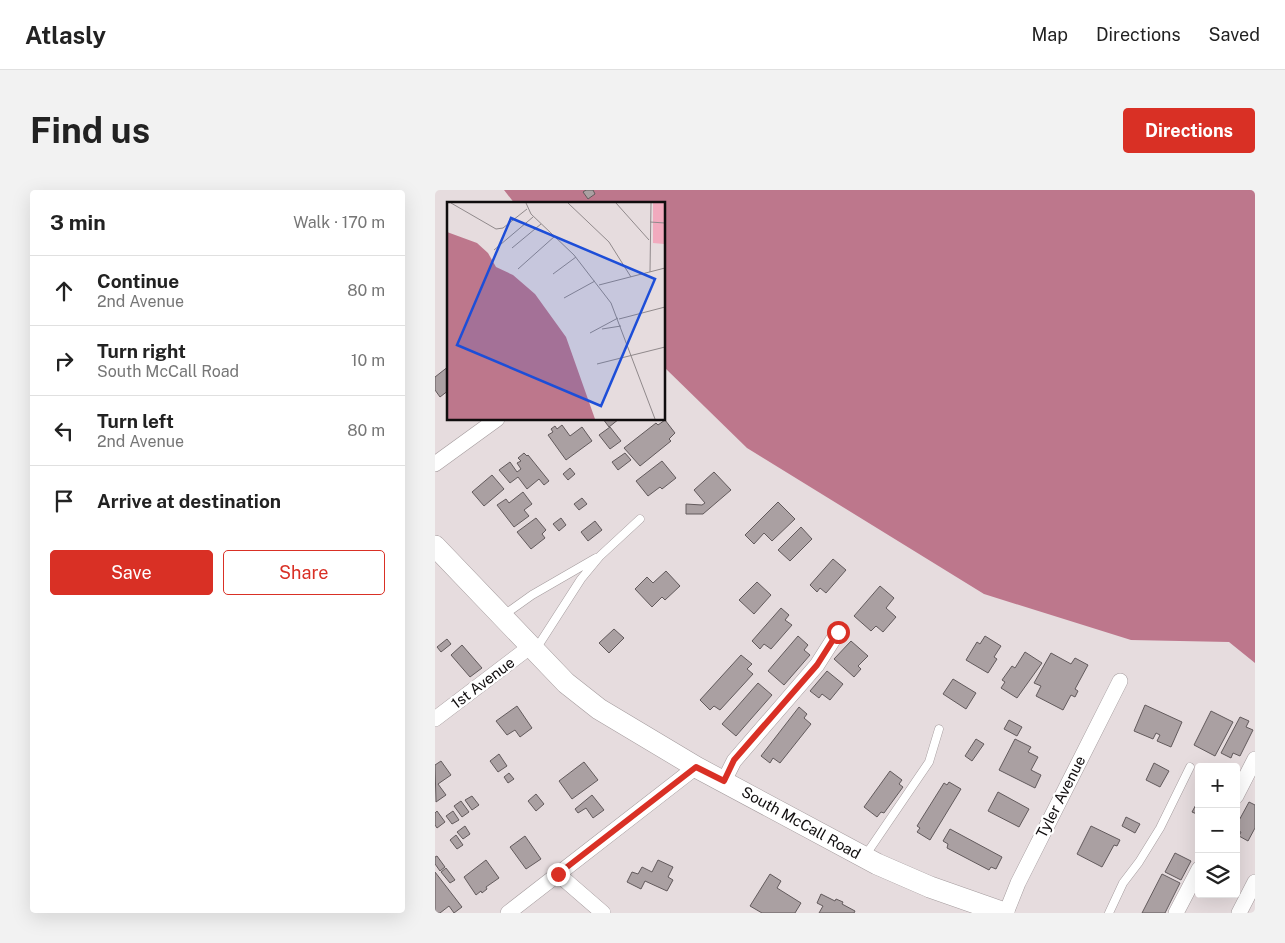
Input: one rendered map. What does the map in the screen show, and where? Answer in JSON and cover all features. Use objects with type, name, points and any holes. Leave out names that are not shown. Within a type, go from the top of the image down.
[{"type":"street","points":[[435,464],[496,420]]},
{"type":"street","name":"South McCall Road","points":[[435,546],[566,683],[599,709],[696,767],[864,857],[930,887],[1005,913]]},
{"type":"street","points":[[724,781],[734,760],[817,665],[838,632]]},
{"type":"street","name":"1st Avenue","points":[[435,719],[533,648]]},
{"type":"street","name":"Tyler Avenue","points":[[1005,913],[1018,883],[1120,681]]},
{"type":"street","points":[[1240,788],[1255,759]]},
{"type":"street","points":[[508,913],[696,767]]},
{"type":"street","points":[[558,874],[603,913]]},
{"type":"street","points":[[1176,913],[1195,877]]},
{"type":"street","points":[[1239,913],[1255,882]]},
{"type":"lane","points":[[533,648],[581,579],[600,556],[640,519]]},
{"type":"lane","points":[[502,616],[532,595],[600,556]]},
{"type":"lane","points":[[864,857],[929,762],[939,729]]},
{"type":"lane","points":[[1109,913],[1123,883],[1139,862],[1160,828],[1190,767]]},
{"type":"shaded area","points":[[504,190],[1255,190],[1255,663],[1229,642],[1131,640],[984,594],[747,448],[665,368],[665,202],[513,202]]},
{"type":"building","points":[[593,190],[595,194],[588,199],[583,192]]},
{"type":"building","points":[[447,368],[447,392],[440,397],[435,390],[435,377]]},
{"type":"building","points":[[604,420],[618,420],[609,427]]},
{"type":"building","points":[[665,420],[675,433],[669,439],[671,441],[640,466],[624,448],[656,423],[658,425]]},
{"type":"building","points":[[562,425],[570,436],[582,427],[592,441],[566,460],[548,435],[553,432],[551,429],[555,426],[557,429]]},
{"type":"building","points":[[610,427],[621,441],[610,449],[599,435]]},
{"type":"building","points":[[524,453],[528,455],[549,481],[544,485],[539,479],[527,489],[518,477],[510,483],[499,470],[510,462],[517,472],[521,469],[517,463],[521,461],[518,458]]},
{"type":"building","points":[[625,453],[631,460],[618,470],[612,462]]},
{"type":"building","points":[[662,461],[676,478],[662,489],[660,487],[648,496],[636,481]]},
{"type":"building","points":[[570,468],[575,474],[568,480],[563,474]]},
{"type":"building","points":[[714,472],[731,490],[703,514],[686,514],[686,504],[702,505],[705,503],[694,490]]},
{"type":"building","points":[[492,475],[504,489],[484,506],[472,492]]},
{"type":"building","points":[[523,492],[532,504],[524,510],[529,516],[514,527],[497,505],[506,499],[509,503]]},
{"type":"building","points":[[582,498],[587,504],[579,510],[574,504]]},
{"type":"building","points":[[778,502],[795,519],[772,541],[764,533],[754,544],[745,535]]},
{"type":"building","points":[[536,518],[546,530],[542,534],[545,538],[531,549],[517,532]]},
{"type":"building","points":[[561,518],[566,525],[559,531],[553,524]]},
{"type":"building","points":[[595,521],[602,530],[588,541],[581,532]]},
{"type":"building","points":[[801,527],[812,539],[790,561],[778,550]]},
{"type":"building","points":[[833,559],[846,570],[826,593],[820,588],[817,592],[810,585]]},
{"type":"building","points":[[666,571],[680,586],[665,600],[662,597],[652,607],[635,589],[647,577],[653,583]]},
{"type":"building","points":[[757,582],[771,595],[754,614],[739,600]]},
{"type":"building","points":[[880,586],[894,598],[886,608],[896,617],[883,632],[876,626],[871,631],[854,616]]},
{"type":"building","points":[[781,608],[789,615],[785,620],[792,625],[771,649],[764,644],[760,649],[752,641]]},
{"type":"building","points":[[614,629],[624,638],[609,653],[599,643]]},
{"type":"building","points":[[798,636],[808,645],[804,650],[810,655],[784,685],[768,671]]},
{"type":"building","points":[[985,636],[1001,646],[994,657],[997,659],[988,673],[966,660],[977,642],[980,644]]},
{"type":"building","points":[[447,639],[451,644],[441,652],[437,647]]},
{"type":"building","points":[[851,641],[868,656],[858,666],[861,669],[854,677],[834,659]]},
{"type":"building","points":[[462,645],[482,668],[470,677],[451,655]]},
{"type":"building","points":[[1025,652],[1042,663],[1017,698],[1001,688],[1005,682],[1002,680],[1012,666],[1015,668]]},
{"type":"building","points":[[1051,653],[1071,664],[1075,658],[1088,665],[1075,689],[1078,691],[1075,697],[1071,695],[1063,710],[1036,696],[1041,686],[1034,683]]},
{"type":"building","points":[[741,655],[752,664],[747,669],[753,674],[720,710],[714,706],[710,710],[700,700]]},
{"type":"building","points":[[827,671],[843,684],[830,700],[822,694],[819,698],[810,691]]},
{"type":"building","points":[[953,679],[976,693],[966,709],[943,694]]},
{"type":"building","points":[[758,683],[772,695],[736,736],[722,724]]},
{"type":"building","points":[[1145,705],[1182,722],[1171,747],[1157,741],[1160,735],[1156,733],[1153,739],[1134,731]]},
{"type":"building","points":[[517,706],[532,728],[520,737],[515,730],[507,735],[496,721]]},
{"type":"building","points":[[799,707],[807,714],[804,718],[811,724],[780,763],[773,758],[770,763],[761,756]]},
{"type":"building","points":[[1211,711],[1233,722],[1215,756],[1194,745]]},
{"type":"building","points":[[1240,717],[1249,721],[1246,727],[1253,730],[1240,756],[1233,753],[1231,758],[1221,753]]},
{"type":"building","points":[[1009,720],[1022,727],[1017,736],[1004,729]]},
{"type":"building","points":[[976,739],[984,744],[972,761],[965,756]]},
{"type":"building","points":[[1015,739],[1031,747],[1028,752],[1038,757],[1031,770],[1041,775],[1035,788],[999,770]]},
{"type":"building","points":[[499,754],[507,766],[498,772],[490,761]]},
{"type":"building","points":[[441,761],[451,775],[438,784],[446,795],[436,802],[435,765]]},
{"type":"building","points":[[584,762],[598,780],[572,799],[559,781]]},
{"type":"building","points":[[1154,763],[1169,771],[1160,787],[1146,780]]},
{"type":"building","points":[[890,771],[902,780],[899,784],[903,787],[884,813],[881,812],[877,817],[864,807]]},
{"type":"building","points":[[509,773],[514,779],[508,783],[504,777]]},
{"type":"building","points":[[949,782],[961,789],[930,840],[917,832],[920,828],[917,826],[944,783],[947,785]]},
{"type":"building","points":[[998,792],[1029,809],[1019,827],[988,811]]},
{"type":"building","points":[[536,794],[544,804],[536,811],[528,801]]},
{"type":"building","points":[[592,795],[604,810],[593,818],[586,808],[578,813],[575,809]]},
{"type":"building","points":[[472,796],[479,805],[472,810],[465,800]]},
{"type":"building","points":[[461,801],[469,812],[462,817],[454,806]]},
{"type":"building","points":[[1249,802],[1255,805],[1255,828],[1248,841],[1240,837],[1240,819]]},
{"type":"building","points":[[437,811],[445,822],[437,828],[435,825],[435,813]]},
{"type":"building","points":[[453,811],[459,820],[452,824],[446,816]]},
{"type":"building","points":[[1126,817],[1140,824],[1135,833],[1122,826]]},
{"type":"building","points":[[465,826],[470,834],[463,839],[457,832]]},
{"type":"building","points":[[1091,826],[1120,840],[1117,846],[1114,845],[1102,867],[1077,854]]},
{"type":"building","points":[[950,829],[1002,857],[996,869],[991,867],[989,870],[947,848],[948,844],[943,841]]},
{"type":"building","points":[[456,835],[463,845],[457,849],[450,840]]},
{"type":"building","points":[[525,836],[541,859],[526,869],[510,847]]},
{"type":"building","points":[[1175,853],[1191,861],[1181,880],[1165,872]]},
{"type":"building","points":[[437,856],[445,867],[440,871],[435,864],[435,857]]},
{"type":"building","points":[[486,860],[499,878],[486,887],[487,889],[482,893],[481,891],[476,895],[464,877]]},
{"type":"building","points":[[658,860],[673,867],[668,877],[673,880],[667,891],[645,881],[641,889],[627,882],[632,872],[638,874],[642,867],[652,872]]},
{"type":"building","points":[[446,868],[455,880],[450,883],[441,872]]},
{"type":"building","points":[[435,872],[462,907],[454,913],[449,906],[440,913],[435,913]]},
{"type":"building","points":[[770,874],[781,881],[777,888],[801,903],[795,913],[762,913],[750,906]]},
{"type":"building","points":[[1162,874],[1180,883],[1165,913],[1142,913]]},
{"type":"building","points":[[821,894],[835,901],[836,899],[843,902],[842,904],[855,911],[854,913],[819,913],[823,906],[817,903]]},
{"type":"route","points":[[558,874],[696,767],[724,781],[734,760],[817,665],[838,632]]}]
